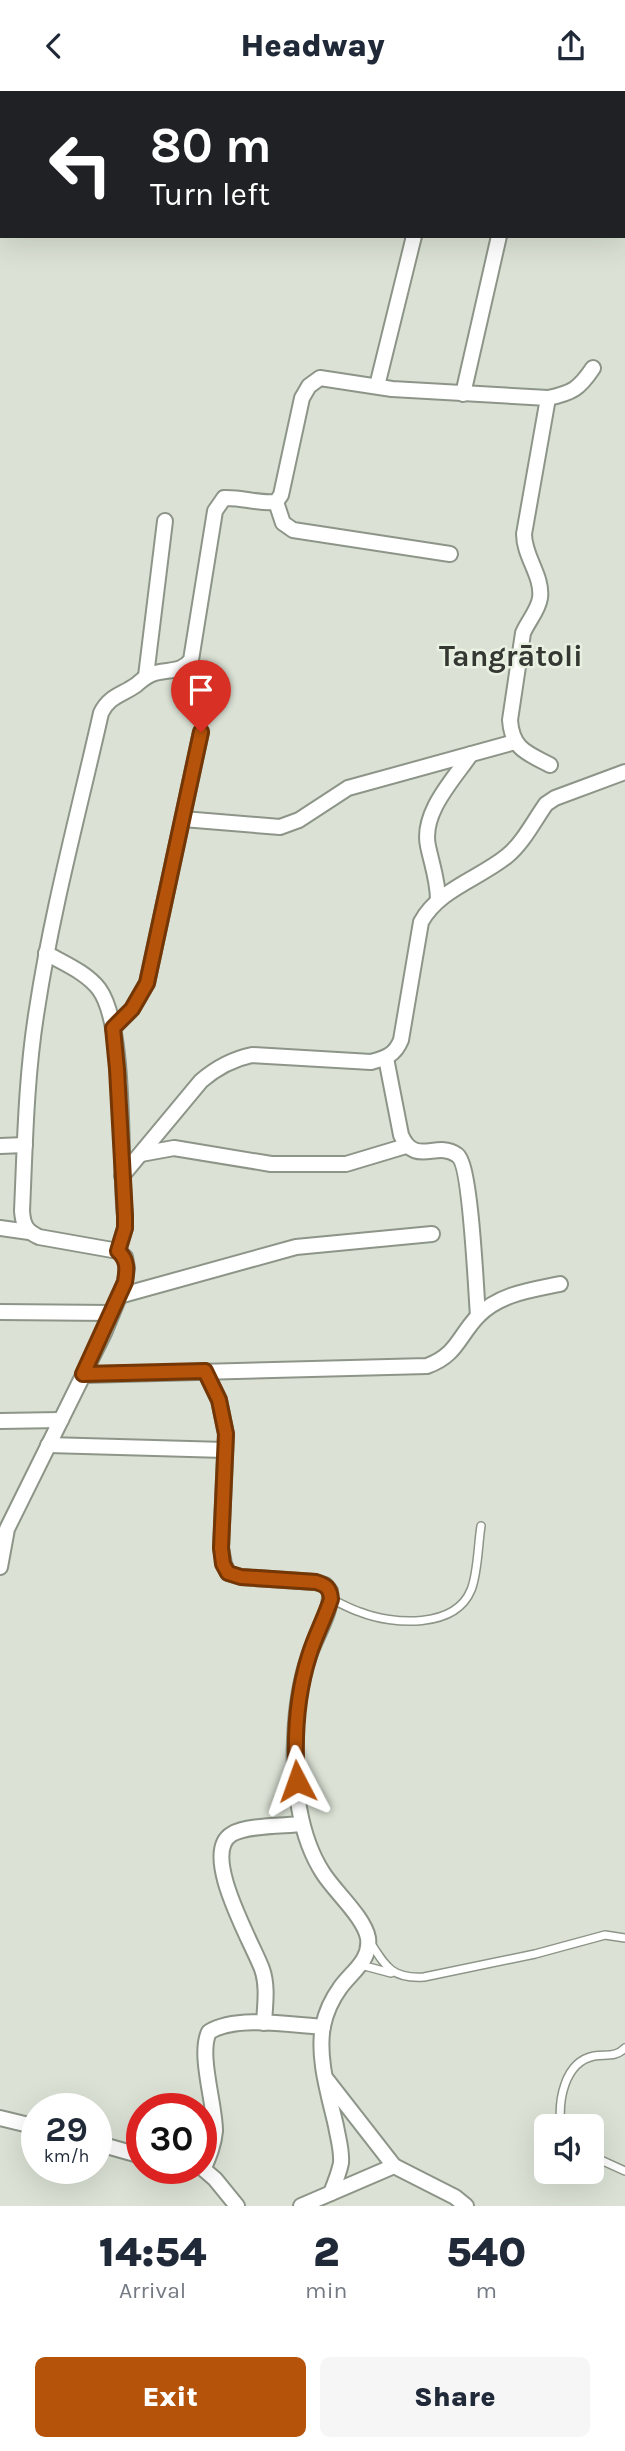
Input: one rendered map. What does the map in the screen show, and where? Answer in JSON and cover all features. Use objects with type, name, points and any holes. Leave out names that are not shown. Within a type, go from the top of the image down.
[{"type":"street","points":[[377,386],[414,238]]},
{"type":"street","points":[[463,394],[499,238]]},
{"type":"street","points":[[29,1232],[23,1224],[22,1211],[32,1043],[46,953],[101,713],[113,696],[134,686],[146,676],[178,670],[191,660],[215,510],[219,503],[224,498],[276,502],[281,495],[302,398],[309,386],[320,378],[463,394],[548,398],[568,393],[583,383],[593,367]]},
{"type":"street","points":[[548,398],[524,534],[524,547],[539,583],[541,595],[523,633],[510,733],[525,752],[550,765]]},
{"type":"street","points":[[276,502],[283,523],[293,530],[450,554]]},
{"type":"street","points":[[146,676],[165,521]]},
{"type":"street","points":[[113,1028],[132,1009],[147,983],[201,732]]},
{"type":"street","points":[[183,819],[280,827],[299,820],[348,787],[515,742]]},
{"type":"street","points":[[438,901],[438,882],[427,843],[429,817],[471,754]]},
{"type":"street","points":[[122,1177],[201,1081],[214,1070],[239,1058],[253,1055],[371,1062],[386,1058],[397,1050],[421,922],[427,910],[506,856],[518,844],[546,804],[555,798],[625,772]]},
{"type":"street","points":[[46,953],[93,982],[107,1004],[113,1028],[125,1228],[118,1251]]},
{"type":"street","points":[[386,1058],[405,1146],[412,1151],[444,1151],[456,1154],[463,1160],[478,1316]]},
{"type":"street","points":[[0,1146],[25,1145]]},
{"type":"street","points":[[141,1154],[174,1148],[271,1164],[346,1164],[405,1146]]},
{"type":"street","points":[[0,1228],[118,1251],[125,1257],[127,1268],[125,1282],[112,1313],[7,1529],[0,1567]]},
{"type":"street","points":[[119,1296],[296,1247],[432,1234]]},
{"type":"street","points":[[83,1374],[427,1366],[442,1360],[456,1348],[478,1316],[497,1302],[514,1294],[560,1284]]},
{"type":"street","points":[[0,1312],[112,1313]]},
{"type":"street","points":[[205,1371],[222,1408],[226,1434],[221,1548],[223,1564],[228,1573],[241,1577],[316,1582],[325,1585],[330,1591],[331,1599],[309,1657],[299,1700],[295,1741],[302,1824],[321,1872],[363,1926],[368,1939],[367,1952],[361,1965],[342,1985],[331,2003],[323,2027],[322,2052],[341,2150],[341,2164],[331,2193]]},
{"type":"street","points":[[0,1421],[61,1420]]},
{"type":"street","points":[[48,1445],[225,1450]]},
{"type":"street","points":[[264,2023],[266,1987],[262,1969],[230,1895],[221,1853],[230,1834],[302,1824]]},
{"type":"street","points":[[211,2093],[206,2038],[209,2032],[217,2027],[264,2023],[323,2027]]},
{"type":"street","points":[[326,2078],[394,2166],[455,2197],[466,2206]]},
{"type":"street","points":[[0,2118],[21,2123]]},
{"type":"street","points":[[301,2206],[394,2166]]},
{"type":"street","points":[[217,2184],[237,2206]]},
{"type":"lane","points":[[331,1599],[361,1613],[382,1618],[425,1620],[445,1616],[462,1605],[472,1589],[481,1526]]},
{"type":"lane","points":[[361,1965],[411,1978],[424,1977],[535,1954],[605,1935],[625,1938]]},
{"type":"lane","points":[[368,1939],[387,1967],[396,1974]]},
{"type":"lane","points":[[561,2114],[562,2096],[572,2070],[588,2058],[616,2055],[625,2048]]},
{"type":"lane","points":[[604,2161],[625,2171]]},
{"type":"district","name":"Tangrātoli","points":[[511,656]]},
{"type":"route","points":[[201,732],[147,983],[132,1009],[113,1028],[125,1216],[125,1228],[118,1251],[125,1257],[127,1268],[125,1282],[104,1333],[83,1374],[205,1371],[219,1400],[226,1434],[221,1548],[223,1564],[228,1573],[241,1577],[316,1582],[325,1585],[330,1591],[331,1599],[309,1657],[299,1700],[295,1741],[297,1781]]}]
